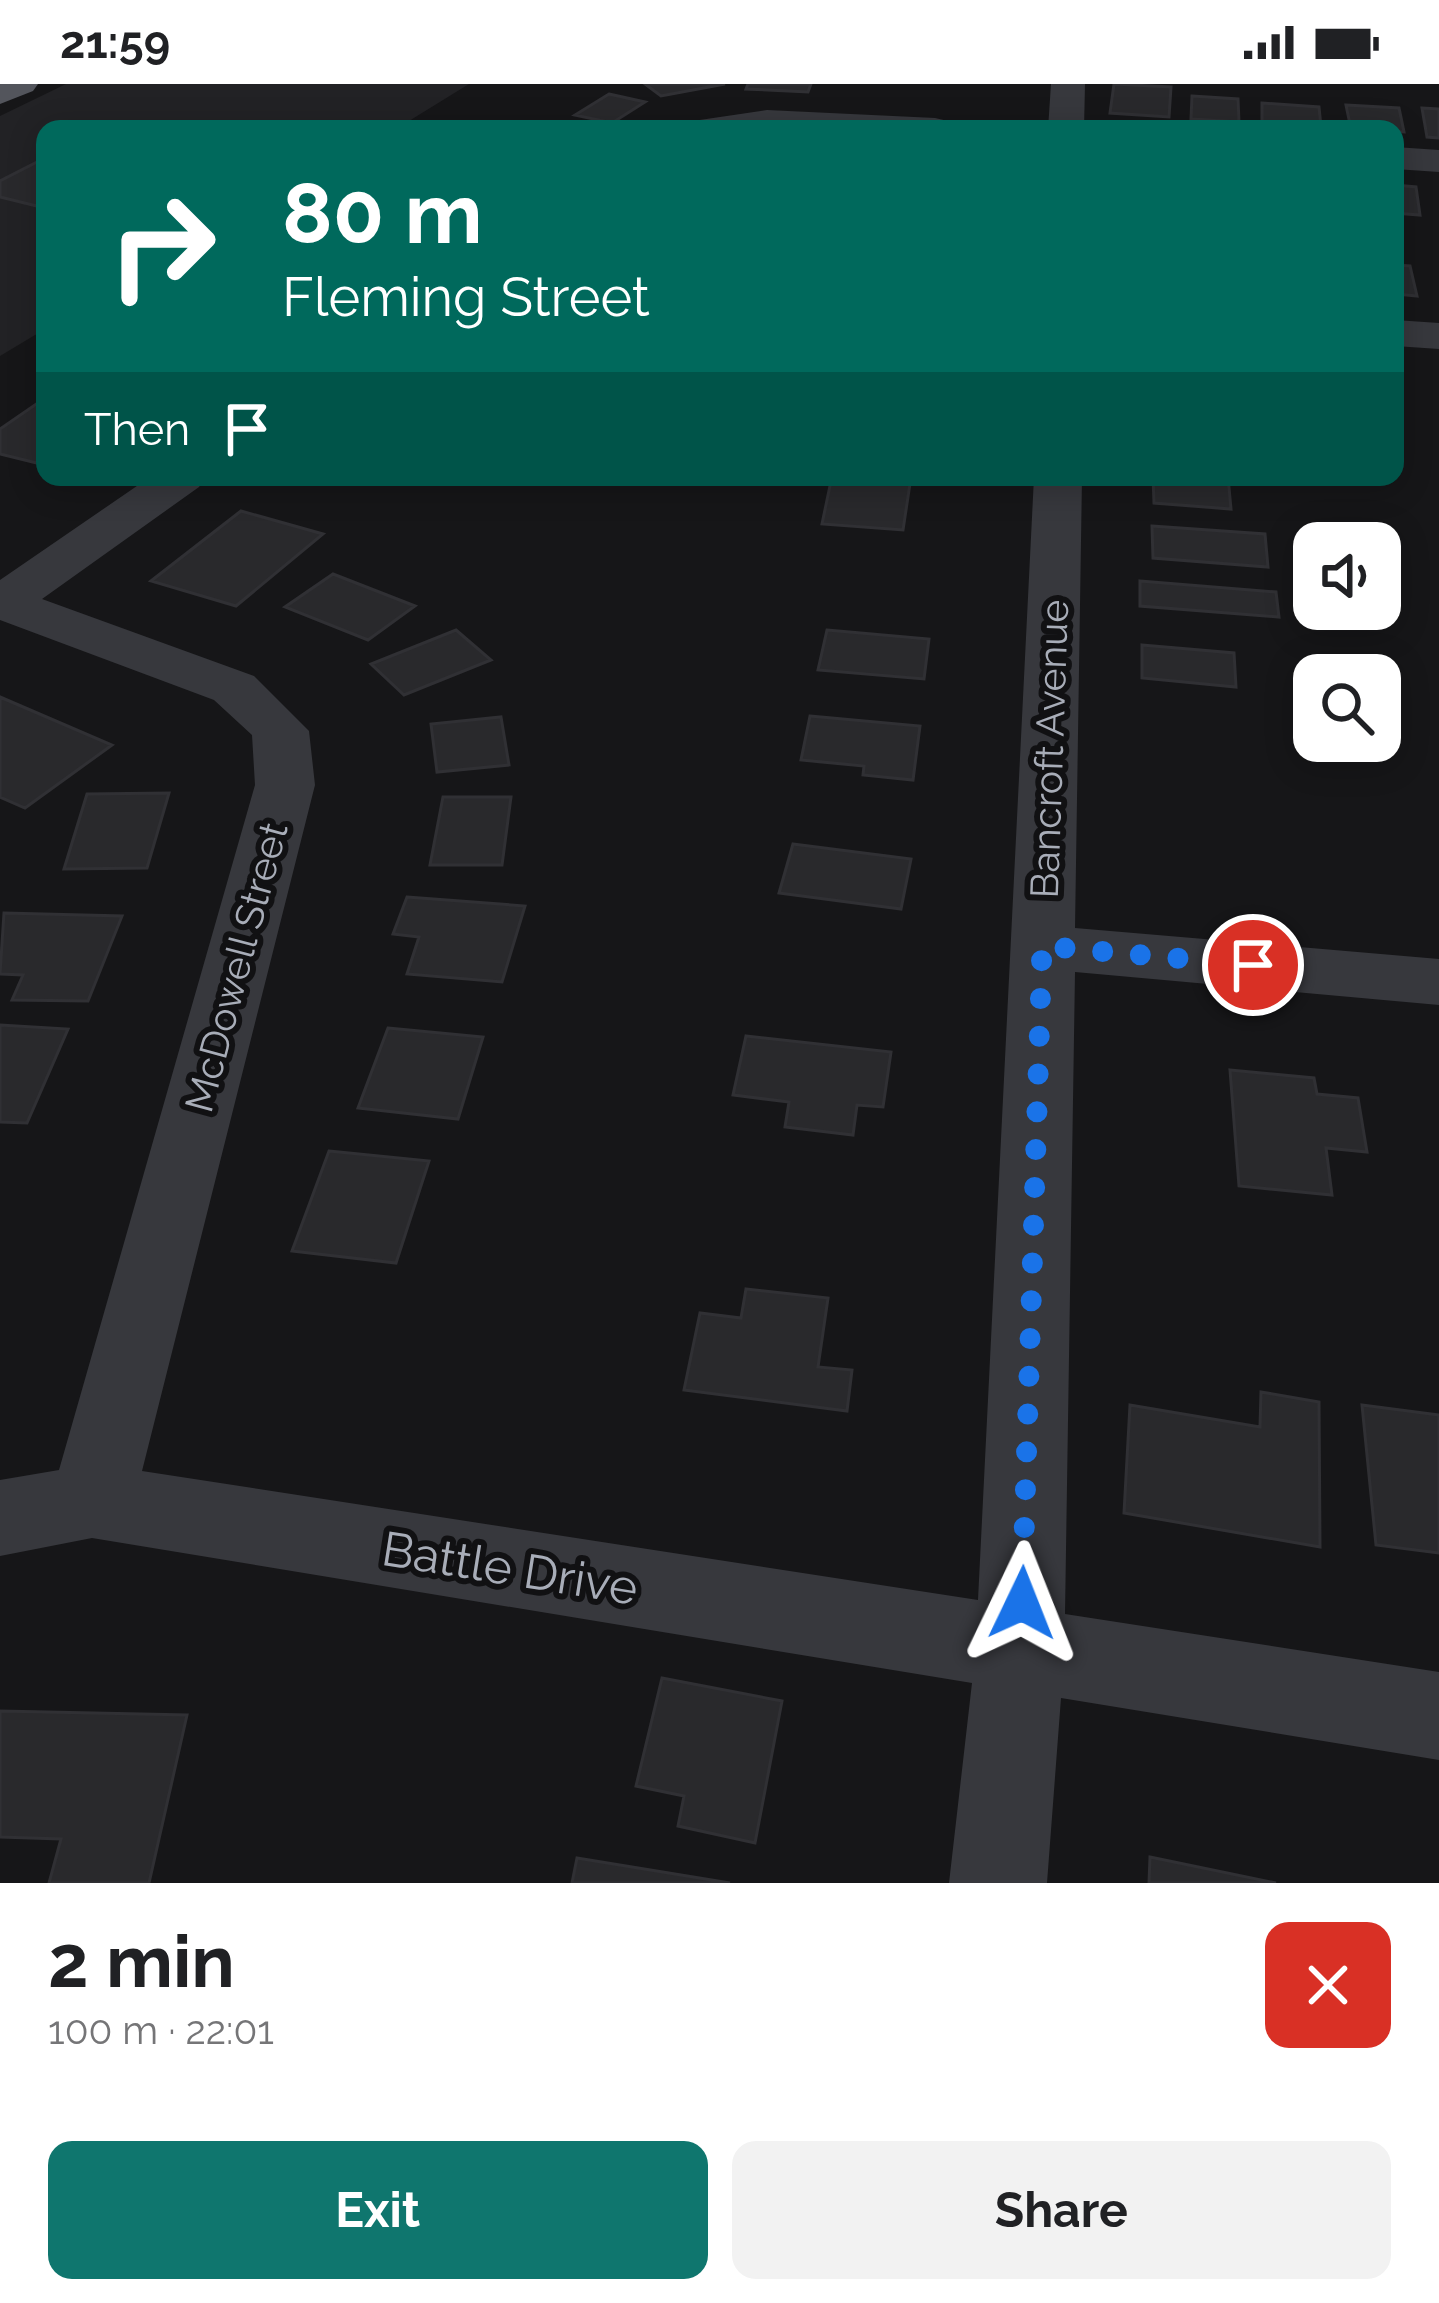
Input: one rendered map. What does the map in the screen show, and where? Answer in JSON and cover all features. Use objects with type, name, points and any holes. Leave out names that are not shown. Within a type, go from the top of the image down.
[{"type":"main road","points":[[0,94],[21,84]]},
{"type":"street","points":[[1066,120],[1068,84]]},
{"type":"street","points":[[1404,159],[1439,161]]},
{"type":"street","points":[[1404,334],[1439,336]]},
{"type":"street","points":[[1,603],[169,486]]},
{"type":"street","name":"Bancroft Avenue","points":[[998,1883],[1020,1650],[1058,486]]},
{"type":"street","name":"McDowell Street","points":[[1,603],[234,688],[280,731],[282,749],[285,784],[92,1501]]},
{"type":"street","points":[[1042,946],[1439,982]]},
{"type":"street","name":"Battle Drive","points":[[0,1518],[92,1501],[1439,1716]]},
{"type":"shaded area","points":[[66,84],[469,84],[411,120],[36,120],[36,334],[0,356],[0,116]]},
{"type":"building","points":[[645,84],[725,84],[661,96]]},
{"type":"building","points":[[748,84],[811,84],[808,92],[746,89]]},
{"type":"building","points":[[1114,84],[1171,87],[1169,117],[1110,113]]},
{"type":"building","points":[[609,94],[645,102],[617,120],[575,115]]},
{"type":"building","points":[[1192,96],[1238,99],[1239,120],[1191,119]]},
{"type":"building","points":[[1262,103],[1319,107],[1320,120],[1262,120]]},
{"type":"building","points":[[1346,105],[1399,108],[1402,120],[1349,120]]},
{"type":"building","points":[[1422,108],[1439,109],[1439,138],[1427,137]]},
{"type":"building","points":[[36,163],[36,206],[0,197],[0,181]]},
{"type":"building","points":[[1404,186],[1416,187],[1420,215],[1404,214]]},
{"type":"building","points":[[1404,266],[1410,266],[1417,296],[1404,295]]},
{"type":"building","points":[[36,404],[36,463],[0,454],[0,429]]},
{"type":"building","points":[[830,486],[910,486],[903,530],[822,524]]},
{"type":"building","points":[[1153,486],[1229,486],[1231,509],[1154,503]]},
{"type":"building","points":[[241,511],[323,534],[236,606],[151,581]]},
{"type":"building","points":[[1152,526],[1265,534],[1268,567],[1153,558]]},
{"type":"building","points":[[333,574],[415,606],[368,640],[285,607]]},
{"type":"building","points":[[1140,581],[1276,592],[1279,617],[1140,606]]},
{"type":"building","points":[[456,630],[491,660],[404,695],[371,664]]},
{"type":"building","points":[[827,630],[929,639],[924,679],[818,670]]},
{"type":"building","points":[[1142,645],[1234,653],[1236,687],[1142,678]]},
{"type":"building","points":[[0,697],[112,745],[25,808],[0,797]]},
{"type":"building","points":[[810,716],[920,726],[913,780],[863,775],[864,766],[801,760]]},
{"type":"building","points":[[501,717],[509,765],[437,772],[431,724]]},
{"type":"building","points":[[169,793],[147,868],[64,869],[87,794]]},
{"type":"building","points":[[443,797],[511,797],[502,865],[430,865]]},
{"type":"building","points":[[793,844],[911,859],[901,909],[779,893]]},
{"type":"building","points":[[407,897],[525,906],[502,982],[407,974],[419,937],[393,934]]},
{"type":"building","points":[[4,913],[122,916],[88,1001],[12,1000],[23,975],[0,974]]},
{"type":"building","points":[[0,1025],[68,1029],[27,1123],[0,1122]]},
{"type":"building","points":[[388,1028],[483,1037],[458,1119],[358,1108]]},
{"type":"building","points":[[746,1036],[891,1052],[883,1107],[857,1105],[853,1135],[785,1127],[789,1102],[733,1095]]},
{"type":"building","points":[[1230,1070],[1314,1078],[1317,1094],[1358,1098],[1367,1152],[1326,1148],[1332,1195],[1239,1186]]},
{"type":"building","points":[[329,1151],[429,1161],[396,1263],[292,1251]]},
{"type":"building","points":[[746,1289],[828,1298],[818,1367],[852,1370],[847,1411],[684,1390],[700,1313],[741,1318]]},
{"type":"building","points":[[1261,1392],[1319,1402],[1320,1547],[1124,1513],[1130,1405],[1260,1427]]},
{"type":"building","points":[[1362,1405],[1439,1415],[1439,1553],[1376,1545]]},
{"type":"building","points":[[662,1678],[782,1701],[755,1843],[678,1826],[684,1796],[636,1786]]},
{"type":"building","points":[[0,1711],[187,1715],[149,1883],[49,1883],[61,1839],[0,1837]]},
{"type":"building","points":[[1150,1857],[1276,1883],[1149,1883]]},
{"type":"building","points":[[577,1858],[730,1883],[572,1883]]},
{"type":"route","points":[[1022,1603],[1042,946],[1253,965]]}]
